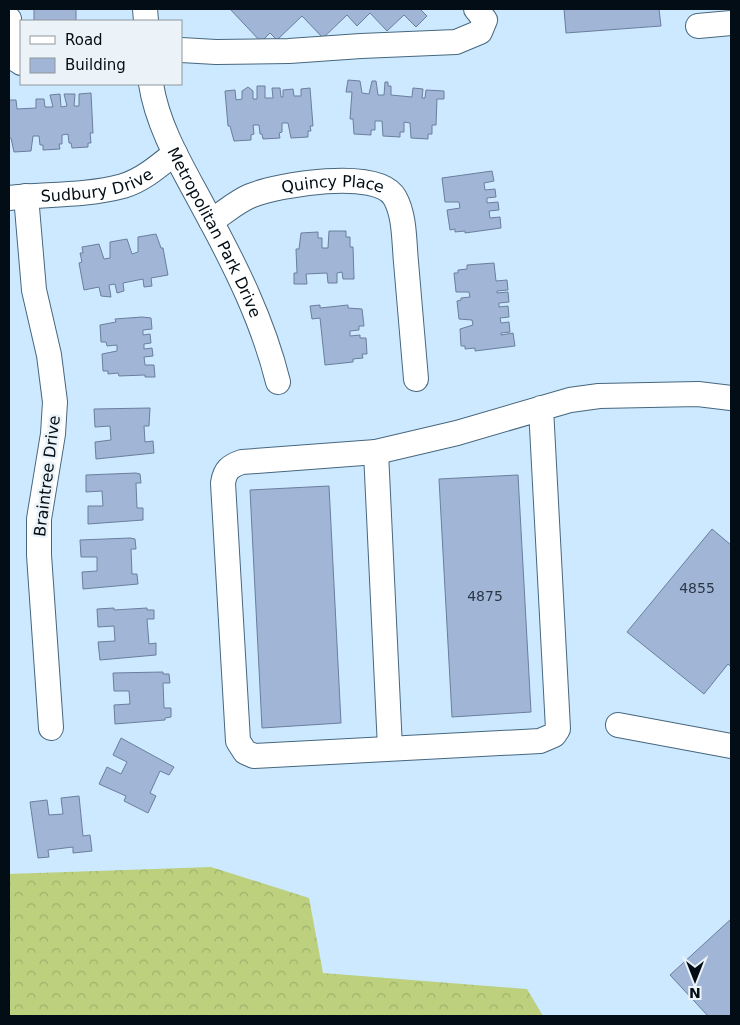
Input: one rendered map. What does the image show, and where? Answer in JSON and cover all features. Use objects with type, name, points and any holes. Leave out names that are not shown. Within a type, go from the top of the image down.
[{"type":"street","points":[[182,50],[216,52],[289,51],[456,42],[480,32],[485,20],[476,9]]},
{"type":"street","points":[[9,19],[11,53],[20,62]]},
{"type":"street","points":[[698,26],[731,23]]},
{"type":"street","name":"Metropolitan Park Drive","points":[[151,85],[168,136],[253,304],[272,354],[278,382]]},
{"type":"street","name":"Sudbury Drive","points":[[17,197],[74,194],[124,185],[150,172],[176,153]]},
{"type":"street","name":"Quincy Place","points":[[212,221],[248,197],[266,190],[310,182],[350,181],[375,185],[390,192],[396,199],[402,226],[416,380]]},
{"type":"street","name":"Braintree Drive","points":[[17,197],[34,290],[49,355],[54,402],[53,434],[38,519],[51,728]]},
{"type":"street","points":[[541,408],[558,728],[554,735],[540,741],[254,756],[245,752],[240,747],[238,741],[223,483],[225,473],[232,465],[242,462],[376,452],[458,433],[541,408],[570,400],[599,396],[698,394],[731,398]]},
{"type":"street","points":[[376,452],[390,748]]},
{"type":"street","points":[[618,725],[731,746]]},
{"type":"green space","points":[[211,867],[309,898],[323,973],[527,989],[543,1016],[9,1016],[9,874]]},
{"type":"building","points":[[34,9],[76,9],[76,20],[34,20]]},
{"type":"building","points":[[230,9],[420,9],[427,16],[416,27],[404,15],[387,31],[370,13],[357,26],[347,15],[323,38],[302,16],[277,40],[270,33],[261,42]]},
{"type":"building","points":[[564,9],[659,9],[661,26],[566,33]]},
{"type":"building","points":[[348,80],[360,81],[362,93],[369,94],[372,81],[376,81],[378,95],[384,95],[385,82],[388,82],[388,86],[391,86],[391,95],[412,97],[413,88],[423,89],[422,98],[425,98],[426,90],[444,91],[444,99],[437,99],[436,125],[432,125],[432,134],[428,134],[428,139],[411,138],[410,123],[404,122],[404,132],[400,132],[400,137],[383,136],[382,121],[375,121],[375,130],[371,130],[371,135],[354,134],[353,119],[350,119],[352,92],[346,92]]},
{"type":"building","points":[[257,86],[265,86],[265,98],[273,98],[272,88],[280,88],[281,97],[283,97],[283,90],[293,89],[294,96],[301,96],[301,89],[310,88],[313,126],[310,126],[311,131],[308,131],[308,137],[291,138],[288,123],[282,123],[282,132],[279,133],[280,138],[263,139],[262,134],[260,134],[259,125],[253,125],[254,134],[251,135],[251,140],[234,141],[230,126],[228,126],[225,91],[235,90],[236,100],[242,99],[242,91],[248,87],[253,91],[253,99],[257,99]]},
{"type":"building","points":[[91,93],[93,133],[90,133],[91,143],[88,143],[88,147],[72,148],[71,143],[69,143],[68,134],[62,135],[62,144],[59,144],[60,149],[43,150],[43,145],[40,145],[39,136],[33,136],[31,151],[14,152],[11,138],[9,138],[9,100],[16,100],[17,109],[36,108],[36,99],[44,99],[45,107],[53,107],[50,95],[60,94],[61,107],[67,106],[64,94],[75,94],[74,106],[79,106],[79,94]]},
{"type":"building","points":[[492,171],[494,181],[484,183],[485,190],[495,189],[496,197],[487,198],[487,203],[498,202],[499,210],[489,211],[490,218],[500,217],[501,228],[465,233],[465,231],[455,232],[455,229],[450,230],[447,210],[460,208],[459,202],[445,202],[442,178]]},
{"type":"building","points":[[329,231],[346,231],[346,237],[350,237],[350,247],[353,247],[354,279],[343,279],[342,272],[337,273],[337,283],[328,283],[327,273],[306,274],[307,284],[294,284],[294,273],[297,273],[296,249],[299,249],[301,233],[318,232],[318,238],[322,238],[322,248],[328,248]]},
{"type":"building","points":[[156,234],[161,248],[163,248],[168,275],[151,278],[152,286],[144,287],[143,279],[123,283],[124,291],[117,293],[115,284],[109,285],[111,297],[101,296],[99,287],[84,290],[79,263],[82,262],[80,253],[83,253],[82,247],[99,244],[104,259],[110,258],[110,242],[127,239],[132,254],[138,252],[138,237]]},
{"type":"building","points":[[494,263],[496,281],[507,280],[508,290],[497,291],[497,293],[508,292],[509,302],[499,303],[499,307],[508,306],[509,317],[500,318],[501,323],[509,322],[510,332],[501,333],[501,335],[513,333],[515,346],[475,351],[475,348],[465,349],[465,346],[461,346],[460,329],[473,325],[472,320],[459,319],[457,301],[461,300],[461,298],[470,297],[469,292],[456,292],[454,273],[458,273],[458,270],[467,269],[467,265]]},
{"type":"building","points":[[320,305],[320,308],[348,305],[348,308],[362,309],[364,326],[359,326],[359,330],[350,331],[350,336],[360,335],[360,338],[366,338],[367,354],[362,354],[363,358],[353,359],[353,362],[325,365],[320,318],[312,319],[310,306]]},
{"type":"building","points":[[151,318],[152,329],[143,330],[143,335],[150,334],[151,343],[144,344],[144,349],[152,348],[153,356],[144,357],[145,365],[154,365],[155,377],[145,377],[145,375],[119,376],[118,373],[108,374],[108,371],[103,371],[102,354],[117,351],[117,345],[107,346],[106,342],[101,342],[100,325],[116,322],[115,319]]},
{"type":"building","points":[[150,408],[149,426],[144,426],[145,442],[153,441],[154,453],[96,459],[95,442],[111,440],[110,426],[95,427],[94,409]]},
{"type":"building","points":[[140,474],[141,483],[136,483],[137,508],[143,508],[143,520],[88,524],[88,506],[103,506],[102,491],[86,492],[86,475]]},
{"type":"building","points":[[518,475],[531,712],[452,717],[439,479]]},
{"type":"building","points":[[329,486],[341,723],[262,728],[250,490]]},
{"type":"building","points":[[712,529],[731,545],[731,667],[728,664],[704,694],[627,632]]},
{"type":"building","points":[[135,539],[136,549],[131,549],[132,574],[137,574],[138,584],[83,589],[82,572],[97,571],[97,557],[81,557],[80,540]]},
{"type":"building","points":[[114,608],[114,610],[147,608],[147,610],[154,610],[154,619],[147,619],[149,644],[156,643],[156,655],[100,660],[98,642],[115,641],[114,626],[98,627],[97,609]]},
{"type":"building","points":[[163,672],[163,674],[169,674],[170,683],[163,683],[164,708],[171,708],[171,717],[165,718],[165,720],[115,724],[114,705],[130,704],[129,691],[114,691],[113,673]]},
{"type":"building","points":[[121,738],[174,767],[169,775],[160,771],[150,793],[156,796],[148,813],[124,801],[126,796],[99,784],[107,767],[121,774],[127,762],[113,755]]},
{"type":"building","points":[[79,796],[83,836],[90,835],[92,851],[73,853],[73,847],[48,850],[49,857],[38,858],[30,802],[47,800],[49,815],[63,814],[61,798]]},
{"type":"building","points":[[731,919],[731,1016],[708,1016],[670,975]]}]
